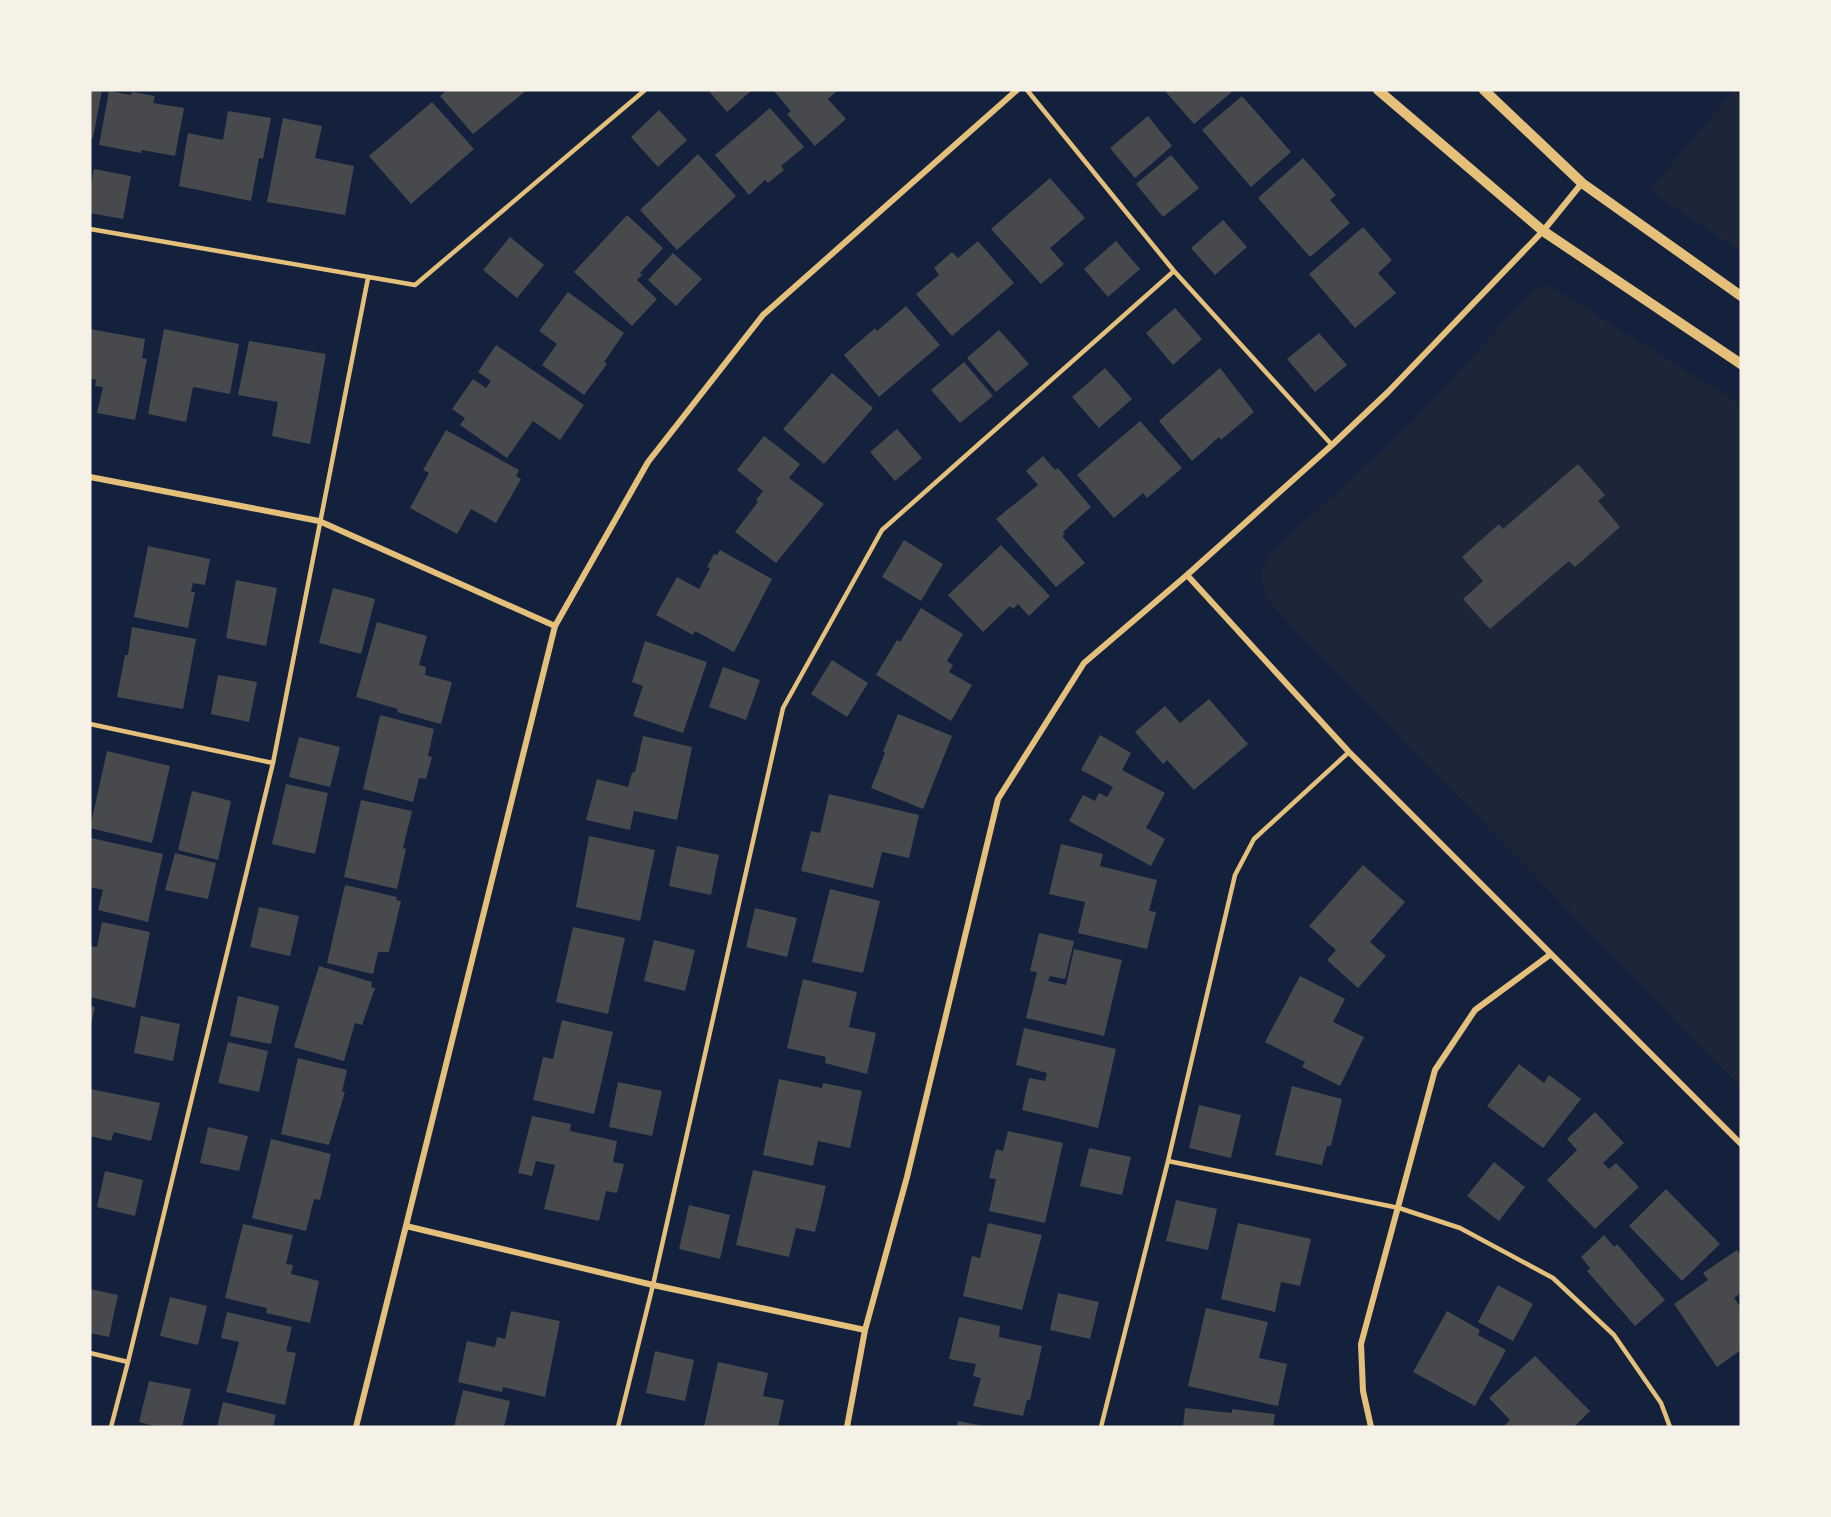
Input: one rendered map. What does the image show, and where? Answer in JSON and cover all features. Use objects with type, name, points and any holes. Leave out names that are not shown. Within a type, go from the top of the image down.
[{"type":"street","points":[[356,1427],[555,626],[648,462],[764,315],[1017,90]]},
{"type":"street","points":[[1378,90],[1543,231],[1741,364]]},
{"type":"street","points":[[1484,90],[1582,183],[1741,296]]},
{"type":"street","points":[[847,1427],[864,1330],[907,1177],[998,799],[1084,663],[1187,575],[1388,392],[1543,231],[1582,183]]},
{"type":"street","points":[[90,477],[320,521],[555,626]]},
{"type":"street","points":[[1187,575],[1349,752],[1741,1144]]},
{"type":"street","points":[[1371,1427],[1363,1391],[1362,1344],[1435,1070],[1475,1010],[1551,954]]},
{"type":"street","points":[[406,1226],[653,1285],[864,1330]]},
{"type":"lane","points":[[90,229],[368,279],[415,285],[645,90]]},
{"type":"lane","points":[[1028,90],[1174,271],[1332,445]]},
{"type":"lane","points":[[618,1427],[653,1285],[783,708],[882,530],[1174,271]]},
{"type":"lane","points":[[111,1427],[273,764],[368,279]]},
{"type":"lane","points":[[90,724],[273,764]]},
{"type":"lane","points":[[1101,1427],[1168,1161],[1235,875],[1254,839],[1349,752]]},
{"type":"lane","points":[[1168,1161],[1399,1208],[1460,1228],[1553,1278],[1614,1335],[1661,1403],[1670,1427]]},
{"type":"lane","points":[[90,1353],[128,1362]]},
{"type":"shaded area","points":[[1734,90],[1741,90],[1741,252],[1650,190]]},
{"type":"shaded area","points":[[1550,286],[1741,405],[1741,1088],[1270,603],[1262,580],[1265,563],[1275,549],[1413,422],[1535,288]]},
{"type":"building","points":[[90,90],[102,90],[93,138],[90,137]]},
{"type":"building","points":[[447,90],[527,90],[473,134],[440,96]]},
{"type":"building","points":[[708,90],[752,90],[727,112]]},
{"type":"building","points":[[773,90],[838,90],[828,99],[846,119],[815,146],[787,114],[791,111]]},
{"type":"building","points":[[1164,90],[1234,90],[1194,124]]},
{"type":"building","points":[[109,91],[155,96],[153,103],[184,108],[175,156],[142,150],[141,153],[99,145]]},
{"type":"building","points":[[1242,96],[1291,152],[1251,187],[1202,130]]},
{"type":"building","points":[[432,102],[474,149],[411,204],[369,156]]},
{"type":"building","points":[[770,108],[804,147],[781,166],[784,170],[768,183],[765,180],[749,195],[715,155]]},
{"type":"building","points":[[659,110],[687,140],[658,167],[631,137]]},
{"type":"building","points":[[228,111],[271,118],[263,159],[259,158],[251,201],[179,186],[188,133],[223,140]]},
{"type":"building","points":[[1148,116],[1172,146],[1135,178],[1110,148]]},
{"type":"building","points":[[283,118],[322,126],[315,158],[354,166],[345,215],[267,202]]},
{"type":"building","points":[[698,154],[736,196],[677,250],[640,210]]},
{"type":"building","points":[[1171,155],[1199,188],[1163,217],[1136,184]]},
{"type":"building","points":[[1303,158],[1336,195],[1330,200],[1350,223],[1310,257],[1258,198]]},
{"type":"building","points":[[94,169],[131,176],[123,219],[90,213],[90,189]]},
{"type":"building","points":[[1050,178],[1085,218],[1050,248],[1064,264],[1041,284],[991,229]]},
{"type":"building","points":[[627,215],[663,248],[640,273],[642,275],[637,280],[657,299],[632,326],[574,272]]},
{"type":"building","points":[[1223,220],[1247,247],[1215,275],[1191,248]]},
{"type":"building","points":[[1363,227],[1392,260],[1378,273],[1396,293],[1355,328],[1309,274]]},
{"type":"building","points":[[510,237],[544,265],[517,298],[483,270]]},
{"type":"building","points":[[978,241],[1014,283],[952,336],[916,294],[939,275],[934,268],[952,252],[958,258]]},
{"type":"building","points":[[1116,241],[1140,269],[1108,297],[1084,269]]},
{"type":"building","points":[[673,253],[702,279],[676,306],[648,280]]},
{"type":"building","points":[[568,292],[624,333],[604,362],[607,364],[584,395],[542,365],[557,344],[539,331]]},
{"type":"building","points":[[906,306],[940,345],[879,397],[844,355],[875,328],[877,331]]},
{"type":"building","points":[[1175,308],[1202,339],[1173,365],[1146,333]]},
{"type":"building","points":[[90,329],[145,339],[142,358],[147,359],[135,420],[97,413],[103,387],[95,386],[96,380],[90,378]]},
{"type":"building","points":[[164,329],[239,344],[230,394],[193,387],[186,422],[148,414]]},
{"type":"building","points":[[999,330],[1029,364],[996,392],[967,358]]},
{"type":"building","points":[[1319,333],[1347,365],[1315,392],[1287,359]]},
{"type":"building","points":[[249,341],[326,354],[310,444],[272,436],[278,402],[238,395]]},
{"type":"building","points":[[496,345],[584,405],[560,440],[533,421],[507,458],[460,425],[465,418],[452,409],[473,379],[486,388],[491,381],[478,372]]},
{"type":"building","points":[[964,362],[993,396],[960,423],[931,390]]},
{"type":"building","points":[[1105,368],[1132,399],[1099,428],[1072,397]]},
{"type":"building","points":[[1220,368],[1254,412],[1221,440],[1219,437],[1192,461],[1159,421]]},
{"type":"building","points":[[832,373],[873,408],[824,464],[783,429]]},
{"type":"building","points":[[1140,421],[1182,468],[1147,498],[1143,493],[1114,518],[1077,475]]},
{"type":"building","points":[[897,429],[922,458],[895,481],[870,452]]},
{"type":"building","points":[[446,430],[519,470],[516,476],[521,479],[496,523],[471,509],[457,534],[410,508],[429,473],[423,470]]},
{"type":"building","points":[[764,436],[800,464],[789,478],[824,504],[776,563],[735,532],[758,502],[756,500],[763,491],[737,470]]},
{"type":"building","points":[[1043,456],[1055,470],[1058,468],[1091,507],[1063,532],[1065,534],[1062,536],[1085,563],[1056,587],[996,519],[1038,485],[1026,471]]},
{"type":"building","points":[[1578,464],[1605,495],[1598,501],[1620,527],[1575,567],[1569,561],[1490,629],[1463,599],[1483,581],[1462,557],[1499,524],[1503,529]]},
{"type":"building","points":[[904,540],[943,564],[921,601],[882,577]]},
{"type":"building","points":[[1001,545],[1050,596],[1029,616],[1018,604],[1013,609],[1010,606],[983,632],[948,595]]},
{"type":"building","points":[[148,546],[210,559],[205,585],[193,583],[191,592],[195,592],[188,628],[134,617]]},
{"type":"building","points":[[720,550],[772,579],[734,652],[695,631],[693,635],[656,615],[677,577],[699,589],[710,568],[707,567],[714,554],[717,555]]},
{"type":"building","points":[[236,580],[277,588],[266,646],[226,638]]},
{"type":"building","points":[[333,588],[375,599],[361,654],[319,643]]},
{"type":"building","points":[[921,608],[963,634],[947,661],[953,665],[949,672],[972,685],[951,721],[876,675],[897,640],[900,642]]},
{"type":"building","points":[[377,622],[427,636],[419,665],[426,667],[425,675],[452,682],[441,724],[397,712],[398,709],[356,697]]},
{"type":"building","points":[[132,627],[196,639],[183,709],[117,697],[125,655],[128,655]]},
{"type":"building","points":[[645,641],[707,662],[683,733],[633,716],[643,686],[632,682]]},
{"type":"building","points":[[832,660],[868,683],[847,717],[811,694]]},
{"type":"building","points":[[723,667],[760,680],[746,720],[709,707]]},
{"type":"building","points":[[218,675],[257,682],[249,722],[211,714]]},
{"type":"building","points":[[1209,699],[1248,744],[1194,790],[1167,760],[1163,764],[1135,732],[1165,706],[1180,723]]},
{"type":"building","points":[[898,714],[952,736],[923,809],[871,788]]},
{"type":"building","points":[[380,715],[434,729],[428,756],[432,757],[426,779],[419,778],[413,802],[363,789]]},
{"type":"building","points":[[1100,735],[1131,753],[1122,770],[1165,793],[1146,828],[1165,839],[1151,866],[1069,821],[1083,795],[1095,801],[1099,793],[1107,797],[1113,787],[1081,770]]},
{"type":"building","points":[[643,736],[692,747],[677,820],[634,811],[630,830],[586,820],[597,779],[628,787],[632,773],[635,772]]},
{"type":"building","points":[[299,737],[340,747],[330,787],[289,777]]},
{"type":"building","points":[[107,751],[170,766],[152,843],[90,828]]},
{"type":"building","points":[[286,784],[328,793],[315,854],[272,844]]},
{"type":"building","points":[[192,791],[231,801],[218,860],[178,850]]},
{"type":"building","points":[[829,794],[919,815],[909,858],[882,852],[873,888],[801,871],[811,831],[820,833]]},
{"type":"building","points":[[361,800],[412,811],[403,848],[406,849],[397,889],[344,877]]},
{"type":"building","points":[[589,836],[655,850],[640,921],[576,907]]},
{"type":"building","points":[[91,838],[163,854],[148,922],[98,910],[103,890],[90,887]]},
{"type":"building","points":[[1061,844],[1103,854],[1100,866],[1157,880],[1149,911],[1156,912],[1147,949],[1078,933],[1085,902],[1049,894]]},
{"type":"building","points":[[677,846],[719,855],[711,895],[669,886]]},
{"type":"building","points":[[175,853],[216,863],[208,899],[165,890]]},
{"type":"building","points":[[1363,865],[1405,902],[1370,942],[1386,956],[1358,988],[1327,960],[1336,950],[1309,926]]},
{"type":"building","points":[[345,885],[397,897],[396,900],[401,901],[389,952],[378,952],[373,974],[327,963]]},
{"type":"building","points":[[830,889],[880,901],[863,973],[812,962]]},
{"type":"building","points":[[259,907],[299,916],[290,956],[250,947]]},
{"type":"building","points":[[755,908],[797,918],[787,957],[746,947]]},
{"type":"building","points":[[102,922],[150,932],[135,1008],[90,997],[90,946],[97,947]]},
{"type":"building","points":[[573,927],[625,938],[608,1014],[556,1002]]},
{"type":"building","points":[[1039,933],[1074,941],[1065,979],[1050,976],[1048,981],[1066,985],[1074,949],[1122,960],[1104,1036],[1026,1018],[1037,972],[1030,971]]},
{"type":"building","points":[[654,940],[695,950],[685,991],[644,981]]},
{"type":"building","points":[[319,966],[372,982],[371,987],[375,988],[362,1025],[355,1023],[344,1061],[294,1047]]},
{"type":"building","points":[[1300,976],[1345,999],[1333,1022],[1364,1037],[1340,1086],[1302,1067],[1305,1062],[1265,1042]]},
{"type":"building","points":[[803,979],[857,992],[849,1027],[876,1033],[867,1074],[825,1063],[826,1057],[787,1048]]},
{"type":"building","points":[[238,996],[279,1006],[271,1044],[230,1036]]},
{"type":"building","points":[[90,1006],[95,1007],[91,1025],[90,1025]]},
{"type":"building","points":[[141,1016],[180,1024],[173,1061],[134,1053]]},
{"type":"building","points":[[562,1020],[613,1032],[594,1114],[533,1100],[543,1057],[553,1059]]},
{"type":"building","points":[[1024,1028],[1116,1049],[1098,1128],[1022,1110],[1029,1078],[1045,1081],[1047,1073],[1016,1065]]},
{"type":"building","points":[[228,1042],[268,1051],[259,1092],[218,1083]]},
{"type":"building","points":[[298,1058],[347,1070],[342,1092],[345,1092],[329,1145],[281,1134]]},
{"type":"building","points":[[1519,1064],[1544,1083],[1549,1075],[1581,1099],[1543,1148],[1487,1106]]},
{"type":"building","points":[[779,1079],[822,1088],[823,1083],[862,1091],[850,1148],[818,1141],[813,1166],[763,1155]]},
{"type":"building","points":[[618,1082],[662,1091],[652,1136],[609,1127]]},
{"type":"building","points":[[1292,1086],[1342,1099],[1331,1146],[1327,1146],[1322,1165],[1275,1155]]},
{"type":"building","points":[[90,1089],[160,1103],[151,1141],[114,1132],[111,1141],[90,1136]]},
{"type":"building","points":[[1199,1105],[1241,1115],[1231,1158],[1189,1148]]},
{"type":"building","points":[[1595,1112],[1624,1143],[1603,1163],[1609,1169],[1616,1163],[1639,1187],[1595,1229],[1547,1180],[1577,1150],[1567,1139]]},
{"type":"building","points":[[532,1116],[571,1124],[570,1131],[617,1141],[613,1162],[624,1164],[617,1193],[606,1191],[599,1221],[544,1209],[555,1165],[536,1161],[532,1176],[518,1173]]},
{"type":"building","points":[[208,1127],[248,1136],[239,1171],[200,1163]]},
{"type":"building","points":[[1008,1131],[1063,1143],[1045,1223],[989,1211],[996,1179],[989,1178],[996,1149],[1003,1151]]},
{"type":"building","points":[[271,1139],[331,1154],[320,1200],[314,1199],[306,1231],[252,1218]]},
{"type":"building","points":[[1089,1148],[1131,1157],[1122,1195],[1080,1186]]},
{"type":"building","points":[[1494,1162],[1525,1187],[1499,1221],[1467,1196]]},
{"type":"building","points":[[753,1170],[826,1186],[815,1232],[796,1228],[789,1257],[736,1245]]},
{"type":"building","points":[[105,1171],[143,1180],[135,1216],[97,1207]]},
{"type":"building","points":[[1666,1189],[1720,1244],[1682,1281],[1629,1226]]},
{"type":"building","points":[[1176,1200],[1217,1209],[1208,1250],[1166,1241]]},
{"type":"building","points":[[689,1205],[730,1215],[720,1259],[679,1249]]},
{"type":"building","points":[[988,1223],[1042,1235],[1022,1310],[963,1296],[972,1256],[980,1258]]},
{"type":"building","points":[[1238,1223],[1311,1239],[1300,1286],[1281,1282],[1275,1312],[1221,1299]]},
{"type":"building","points":[[243,1224],[293,1235],[286,1264],[293,1265],[291,1274],[319,1281],[310,1323],[266,1313],[267,1308],[225,1298]]},
{"type":"building","points":[[1604,1235],[1614,1247],[1617,1244],[1665,1300],[1635,1326],[1587,1271],[1590,1268],[1581,1257]]},
{"type":"building","points":[[1737,1250],[1741,1256],[1741,1293],[1734,1298],[1739,1305],[1741,1304],[1741,1350],[1717,1367],[1674,1304],[1708,1280],[1703,1273]]},
{"type":"building","points":[[1498,1285],[1533,1304],[1513,1341],[1478,1322]]},
{"type":"building","points":[[90,1289],[118,1295],[109,1337],[90,1333]]},
{"type":"building","points":[[1058,1293],[1099,1302],[1090,1339],[1050,1330]]},
{"type":"building","points":[[170,1297],[207,1306],[198,1345],[160,1336]]},
{"type":"building","points":[[1206,1308],[1268,1322],[1259,1358],[1287,1364],[1278,1406],[1188,1386]]},
{"type":"building","points":[[511,1311],[560,1321],[545,1397],[503,1387],[502,1392],[458,1382],[467,1341],[495,1347],[497,1337],[505,1339]]},
{"type":"building","points":[[1447,1311],[1480,1330],[1478,1335],[1506,1350],[1475,1406],[1413,1372]]},
{"type":"building","points":[[227,1312],[292,1327],[286,1351],[296,1353],[285,1405],[226,1392],[239,1342],[221,1338]]},
{"type":"building","points":[[959,1317],[1000,1326],[999,1337],[1042,1346],[1030,1400],[1027,1400],[1023,1416],[973,1406],[981,1378],[973,1376],[976,1364],[949,1359]]},
{"type":"building","points":[[655,1351],[694,1360],[685,1401],[646,1393]]},
{"type":"building","points":[[1535,1356],[1590,1411],[1574,1427],[1504,1426],[1510,1420],[1489,1398]]},
{"type":"building","points":[[718,1362],[768,1373],[763,1396],[784,1400],[778,1427],[704,1427]]},
{"type":"building","points":[[149,1381],[191,1389],[182,1427],[159,1427],[139,1422]]},
{"type":"building","points":[[463,1390],[510,1401],[504,1427],[454,1427]]},
{"type":"building","points":[[223,1402],[276,1415],[273,1427],[217,1427]]},
{"type":"building","points":[[1185,1408],[1232,1413],[1232,1409],[1275,1414],[1273,1427],[1183,1427]]},
{"type":"building","points":[[958,1421],[983,1426],[983,1427],[957,1427]]}]
